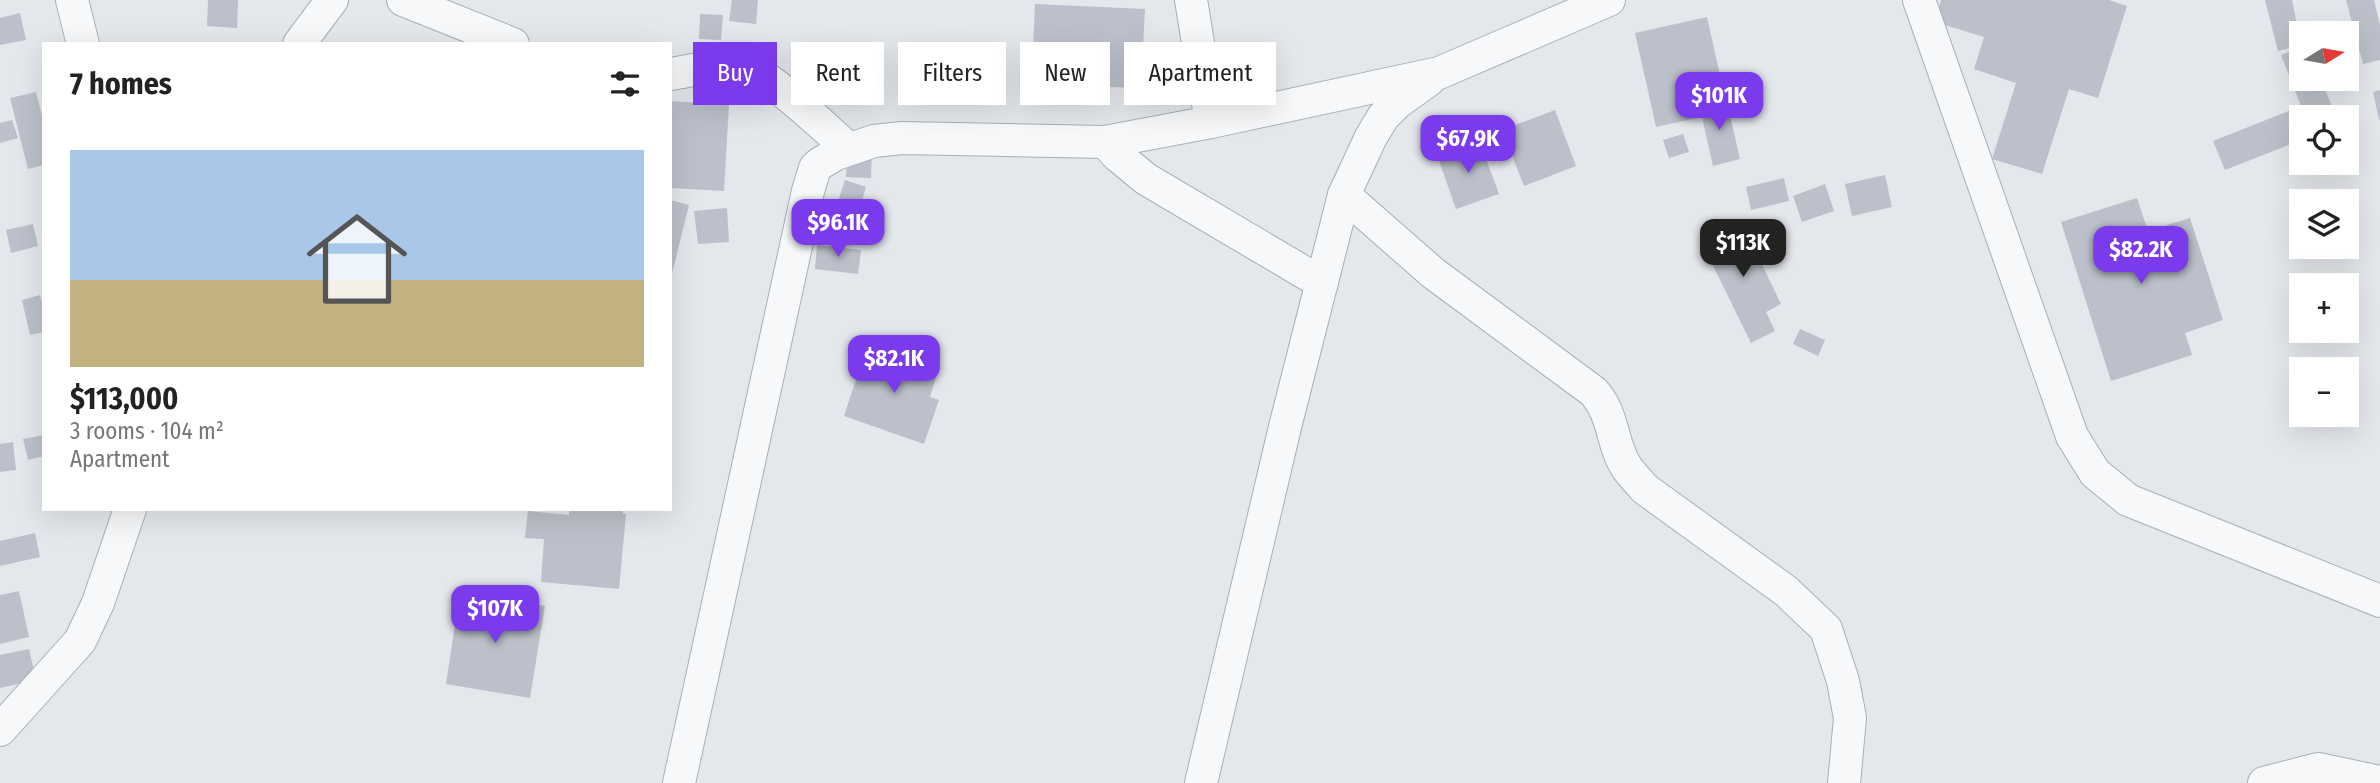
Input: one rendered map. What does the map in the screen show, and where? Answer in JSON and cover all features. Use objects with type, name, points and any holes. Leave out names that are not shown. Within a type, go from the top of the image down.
[{"type":"street","points":[[72,0],[82,42]]},
{"type":"street","points":[[300,42],[332,0]]},
{"type":"street","points":[[403,0],[508,42]]},
{"type":"street","points":[[1191,0],[1211,122]]},
{"type":"street","points":[[679,783],[811,179],[819,164],[849,149],[888,138],[1105,142],[1211,122],[1439,73],[1607,0]]},
{"type":"street","points":[[1919,0],[2073,436],[2095,473],[2128,500],[2380,601]]},
{"type":"street","points":[[672,74],[737,66],[750,69],[775,86],[849,149]]},
{"type":"street","points":[[1201,783],[1284,427],[1344,195],[1383,117],[1397,103],[1439,73]]},
{"type":"street","points":[[1105,142],[1146,179],[1322,283]]},
{"type":"street","points":[[1344,195],[1433,273],[1594,392],[1607,411],[1627,468],[1645,489],[1786,591],[1826,629],[1843,681],[1850,718],[1844,783]]},
{"type":"street","points":[[0,730],[80,641],[98,603],[129,511]]},
{"type":"street","points":[[2264,783],[2318,769],[2380,782]]},
{"type":"building","points":[[208,0],[238,0],[237,28],[207,26]]},
{"type":"building","points":[[732,0],[758,0],[756,24],[729,21]]},
{"type":"building","points":[[1941,0],[2109,0],[2127,6],[2098,98],[2069,89],[2042,174],[1992,159],[2016,83],[1974,69],[1984,37],[1935,22]]},
{"type":"building","points":[[2265,0],[2292,0],[2296,21],[2289,21],[2289,48],[2278,51]]},
{"type":"building","points":[[2346,0],[2374,0],[2380,25],[2380,60],[2363,64],[2359,49],[2359,21],[2352,21]]},
{"type":"building","points":[[1035,4],[1145,9],[1143,42],[1124,42],[1124,87],[1110,87],[1110,42],[1033,42]]},
{"type":"building","points":[[20,13],[26,40],[0,45],[0,18]]},
{"type":"building","points":[[700,14],[723,15],[721,40],[699,39]]},
{"type":"building","points":[[1707,17],[1724,93],[1692,100],[1697,118],[1656,127],[1635,33]]},
{"type":"building","points":[[2289,52],[2289,75],[2281,55]]},
{"type":"building","points":[[2380,90],[2380,120],[2379,120],[2373,92]]},
{"type":"building","points":[[2295,91],[2326,91],[2331,105],[2301,105]]},
{"type":"building","points":[[36,92],[42,116],[42,166],[28,169],[10,98]]},
{"type":"building","points":[[1726,98],[1740,159],[1713,166],[1699,104]]},
{"type":"building","points":[[672,101],[693,103],[693,105],[729,105],[724,191],[672,188]]},
{"type":"building","points":[[1555,110],[1576,166],[1524,186],[1502,130]]},
{"type":"building","points":[[2289,111],[2289,145],[2225,170],[2213,141]]},
{"type":"building","points":[[12,120],[18,138],[0,143],[0,123]]},
{"type":"building","points":[[1683,134],[1689,152],[1669,158],[1663,140]]},
{"type":"building","points":[[1479,140],[1499,194],[1456,209],[1437,155]]},
{"type":"building","points":[[847,149],[872,150],[871,178],[846,177]]},
{"type":"building","points":[[1885,175],[1892,207],[1852,216],[1845,184]]},
{"type":"building","points":[[1784,178],[1789,201],[1751,210],[1746,187]]},
{"type":"building","points":[[845,180],[866,187],[859,211],[837,204]]},
{"type":"building","points":[[1825,184],[1834,211],[1802,222],[1793,196]]},
{"type":"building","points":[[2137,198],[2148,231],[2190,218],[2223,320],[2185,333],[2192,355],[2111,381],[2061,222]]},
{"type":"building","points":[[672,201],[689,205],[672,274]]},
{"type":"building","points":[[727,208],[729,242],[698,244],[694,211]]},
{"type":"building","points":[[1741,221],[1781,304],[1766,312],[1775,331],[1751,343],[1701,241]]},
{"type":"building","points":[[33,224],[38,246],[11,253],[6,230]]},
{"type":"building","points":[[817,245],[861,250],[858,274],[815,269]]},
{"type":"building","points":[[40,295],[42,332],[30,335],[22,300]]},
{"type":"building","points":[[1800,329],[1825,340],[1818,356],[1793,344]]},
{"type":"building","points":[[867,346],[938,371],[930,397],[939,400],[924,444],[844,416]]},
{"type":"building","points":[[42,435],[42,456],[28,460],[23,439]]},
{"type":"building","points":[[13,442],[16,470],[0,472],[0,444]]},
{"type":"building","points":[[528,511],[569,515],[569,511],[623,511],[623,514],[626,514],[619,589],[541,582],[544,539],[525,538]]},
{"type":"building","points":[[35,533],[40,557],[0,566],[0,541]]},
{"type":"building","points":[[19,591],[29,637],[0,644],[0,595]]},
{"type":"building","points":[[460,592],[545,606],[530,698],[446,684]]},
{"type":"building","points":[[29,649],[36,680],[0,688],[0,655]]}]
